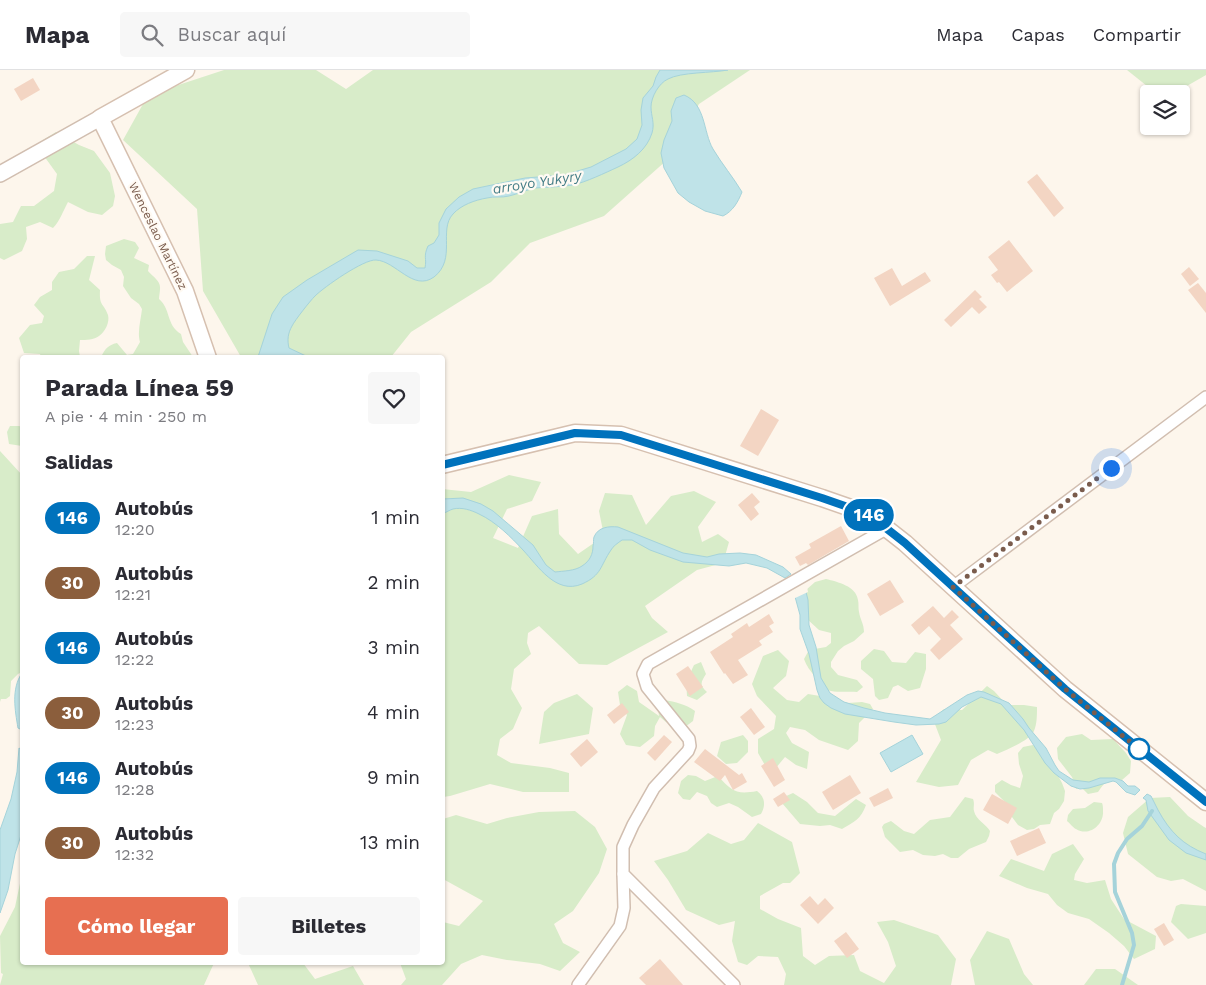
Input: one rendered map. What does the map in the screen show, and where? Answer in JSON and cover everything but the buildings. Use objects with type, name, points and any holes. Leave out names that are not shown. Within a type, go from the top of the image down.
[{"type":"main road","points":[[100,118],[186,70]]},
{"type":"main road","name":"Wenceslao Martínez","points":[[100,118],[184,292],[207,355]]},
{"type":"main road","points":[[445,464],[575,433],[621,435],[868,514],[905,543],[1065,689],[1206,802]]},
{"type":"street","points":[[0,174],[100,118]]},
{"type":"street","points":[[953,587],[1206,397]]},
{"type":"street","points":[[578,985],[620,926],[624,908],[623,847],[633,825],[654,788],[688,751],[690,746],[690,739],[647,687],[643,674],[648,664],[886,529]]},
{"type":"street","points":[[623,874],[734,985]]},
{"type":"green space","points":[[224,70],[316,70],[346,89],[373,70],[750,70],[699,104],[667,160],[604,216],[530,243],[491,282],[411,332],[393,355],[240,355],[203,291],[197,209],[123,140],[148,95]]},
{"type":"green space","points":[[1127,70],[1206,70],[1206,75],[1189,85],[1146,85]]},
{"type":"green space","points":[[56,132],[94,151],[110,173],[115,196],[113,206],[102,215],[88,212],[68,202],[60,219],[53,228],[40,222],[26,227],[27,239],[22,251],[4,260],[0,258],[0,224],[13,222],[21,206],[34,206],[54,191],[57,174],[44,156],[43,140]]},
{"type":"green space","points":[[124,239],[135,242],[139,248],[134,258],[149,265],[148,271],[159,284],[159,299],[163,303],[173,326],[181,334],[183,342],[192,355],[127,355],[133,354],[140,342],[139,330],[142,309],[123,286],[124,277],[121,270],[106,260],[106,246]]},
{"type":"green space","points":[[87,256],[95,256],[89,280],[100,290],[101,302],[106,311],[108,324],[101,334],[95,338],[80,340],[80,355],[24,353],[19,338],[30,325],[42,323],[44,316],[34,305],[40,297],[52,290],[52,282],[59,272],[74,269]]},
{"type":"green space","points":[[117,343],[127,355],[102,355],[107,348]]},
{"type":"green space","points":[[10,426],[20,426],[20,446],[9,444],[7,432]]},
{"type":"green space","points":[[0,451],[20,473],[20,673],[11,681],[10,696],[6,699],[1,699],[0,702]]},
{"type":"green space","points":[[509,475],[541,482],[532,501],[507,509],[493,538],[518,548],[532,516],[558,509],[559,534],[578,554],[604,536],[599,511],[605,493],[632,495],[646,525],[671,496],[694,491],[716,502],[698,527],[702,542],[718,534],[729,542],[723,563],[697,570],[645,606],[652,618],[668,632],[607,665],[579,664],[539,626],[528,633],[527,643],[531,654],[514,669],[511,689],[522,708],[513,729],[500,739],[497,755],[511,763],[550,768],[569,773],[569,792],[523,792],[490,784],[445,797],[445,489],[471,492]]},
{"type":"green space","points":[[826,579],[841,583],[857,595],[864,632],[838,651],[831,662],[831,667],[838,675],[857,680],[863,687],[857,692],[825,689],[807,666],[804,659],[809,650],[826,647],[831,643],[831,633],[819,630],[806,618],[806,590],[815,582]]},
{"type":"green space","points":[[874,649],[884,651],[892,662],[906,663],[915,652],[926,654],[926,669],[920,688],[908,691],[898,685],[893,687],[888,698],[879,700],[875,696],[873,679],[861,669],[861,661]]},
{"type":"green space","points":[[778,650],[789,661],[786,676],[773,688],[787,700],[799,702],[808,694],[848,703],[862,702],[870,704],[873,709],[859,723],[858,741],[848,750],[819,740],[805,730],[790,727],[786,733],[792,743],[809,752],[807,769],[796,765],[785,757],[775,769],[766,767],[758,753],[758,739],[774,729],[776,716],[757,696],[752,684],[763,656]]},
{"type":"green space","points":[[701,662],[706,674],[702,685],[707,692],[697,700],[687,696],[687,688],[689,676],[694,665]]},
{"type":"green space","points":[[627,685],[637,691],[639,702],[659,716],[658,708],[664,700],[680,704],[695,711],[693,721],[681,730],[660,717],[655,726],[654,736],[640,747],[626,745],[620,734],[627,715],[620,705],[618,692]]},
{"type":"green space","points":[[987,686],[1007,705],[1037,707],[1034,731],[1028,738],[997,754],[988,750],[971,760],[958,785],[939,787],[916,782],[941,740],[933,719],[944,709],[962,710]]},
{"type":"green space","points":[[577,694],[593,708],[589,734],[539,744],[544,712],[554,703]]},
{"type":"green space","points":[[1082,734],[1091,740],[1113,739],[1131,761],[1130,773],[1122,780],[1108,781],[1098,792],[1088,794],[1081,787],[1076,789],[1072,777],[1058,759],[1057,748],[1066,737]]},
{"type":"green space","points":[[743,735],[748,741],[748,752],[737,763],[726,764],[717,756],[721,742]]},
{"type":"green space","points":[[1033,745],[1044,749],[1065,791],[1064,801],[1054,813],[1050,824],[1040,825],[1034,829],[1027,830],[1018,825],[1009,813],[1006,803],[995,792],[995,785],[1002,780],[1020,788],[1023,776],[1018,753],[1023,747]]},
{"type":"green space","points":[[688,775],[696,776],[705,781],[718,776],[735,791],[757,791],[764,801],[761,814],[752,817],[729,803],[717,807],[711,803],[707,796],[697,792],[690,800],[683,799],[678,793],[681,781]]},
{"type":"green space","points":[[793,793],[807,802],[818,813],[835,816],[856,799],[866,805],[854,822],[842,829],[830,825],[800,824],[782,803],[784,797]]},
{"type":"green space","points":[[965,797],[973,799],[975,814],[990,831],[986,842],[969,849],[958,858],[951,858],[943,854],[935,856],[923,855],[913,850],[900,852],[885,837],[882,827],[884,824],[891,821],[904,831],[914,834],[930,820],[950,817]]},
{"type":"green space","points":[[1170,797],[1188,816],[1206,828],[1206,891],[1183,879],[1171,881],[1157,877],[1128,854],[1123,833],[1128,817],[1150,798]]},
{"type":"green space","points":[[1094,802],[1102,803],[1103,816],[1098,825],[1091,831],[1081,831],[1067,821],[1068,815],[1073,809],[1085,808]]},
{"type":"green space","points":[[575,811],[595,827],[607,849],[599,873],[573,911],[554,924],[563,943],[580,952],[560,971],[540,964],[482,955],[461,964],[442,985],[401,985],[406,979],[401,965],[445,965],[445,922],[459,926],[483,901],[445,880],[445,818],[456,815],[487,824],[539,812]]},
{"type":"green space","points":[[758,823],[792,842],[800,873],[790,883],[783,883],[760,896],[760,909],[778,919],[801,928],[803,956],[815,965],[829,956],[854,955],[860,971],[884,983],[896,966],[888,942],[877,922],[894,920],[938,935],[956,959],[951,985],[784,985],[786,974],[778,957],[758,956],[747,965],[738,962],[732,941],[735,921],[719,925],[686,910],[654,861],[687,851],[708,833],[731,844],[744,840]]},
{"type":"green space","points":[[1073,844],[1084,859],[1075,874],[1074,880],[1087,883],[1105,880],[1111,899],[1124,919],[1156,936],[1155,949],[1134,959],[1124,946],[1089,919],[1068,913],[1057,905],[1048,894],[1027,888],[999,876],[1011,859],[1044,871],[1052,854]]},
{"type":"green space","points":[[20,883],[20,965],[213,965],[204,985],[0,985],[3,974],[1,973],[0,936],[15,907]]},
{"type":"green space","points":[[1181,904],[1206,906],[1206,933],[1188,939],[1171,922],[1176,906]]},
{"type":"green space","points":[[987,931],[1009,939],[1024,974],[1033,985],[975,985],[970,960]]},
{"type":"green space","points":[[249,965],[304,965],[315,979],[353,966],[364,985],[258,985]]},
{"type":"green space","points":[[1096,969],[1115,969],[1138,985],[1084,985]]},
{"type":"water","name":"arroyo Yukyry","points":[[660,70],[728,70],[681,75],[668,79],[662,84],[656,91],[651,103],[653,126],[650,139],[639,153],[624,164],[573,185],[535,188],[506,197],[490,197],[468,203],[453,214],[449,221],[445,262],[441,270],[434,277],[426,281],[419,281],[383,262],[376,260],[363,264],[335,280],[320,292],[296,319],[288,339],[289,348],[304,355],[259,355],[272,314],[283,297],[307,280],[358,250],[377,251],[408,261],[417,268],[425,268],[425,255],[428,246],[434,243],[439,235],[439,223],[446,209],[459,197],[473,189],[525,178],[564,175],[591,167],[626,149],[637,139],[642,125],[641,110],[643,98],[653,86]]},
{"type":"water","points":[[684,95],[696,105],[713,149],[742,192],[735,206],[723,216],[705,211],[689,202],[678,193],[664,168],[661,153],[672,121],[671,111],[676,98]]},
{"type":"water","points":[[463,498],[481,504],[493,511],[533,545],[546,565],[555,572],[569,571],[585,564],[592,555],[594,538],[598,531],[608,527],[618,527],[683,553],[707,557],[719,554],[740,553],[756,555],[783,567],[791,574],[785,578],[767,568],[746,563],[729,566],[683,562],[650,550],[632,540],[622,540],[612,549],[600,570],[589,581],[573,586],[564,586],[541,571],[508,535],[485,517],[473,511],[460,508],[445,513],[445,499]]},
{"type":"water","points":[[805,588],[808,600],[809,625],[816,647],[821,678],[830,693],[844,702],[885,713],[930,719],[967,695],[978,691],[984,692],[1009,703],[1046,748],[1059,771],[1073,780],[1089,782],[1100,778],[1115,778],[1123,781],[1128,786],[1135,786],[1140,790],[1135,795],[1126,792],[1113,781],[1089,788],[1080,789],[1071,786],[1054,773],[1045,763],[1024,730],[1001,704],[981,697],[962,707],[946,722],[939,724],[916,725],[894,722],[845,714],[831,708],[820,698],[809,654],[800,629],[800,615],[794,593]]},
{"type":"water","points":[[20,677],[20,729],[18,728],[15,700],[16,686]]},
{"type":"water","points":[[912,735],[923,754],[891,772],[880,753]]},
{"type":"water","points":[[19,748],[20,838],[8,890],[0,913],[0,830],[11,799],[17,772]]},
{"type":"water","points":[[1147,794],[1151,796],[1172,831],[1184,842],[1206,854],[1206,860],[1186,853],[1169,840],[1148,811],[1146,800],[1143,798]]},
{"type":"pier","points":[[805,586],[808,592],[793,599],[792,591]]},
{"type":"waterway","points":[[1122,985],[1134,945],[1132,933],[1115,892],[1114,864],[1118,853],[1127,839],[1142,826],[1152,811]]},
{"type":"bus line","name":"146","points":[[445,464],[575,433],[621,435],[717,464],[868,514],[905,543],[1065,689],[1206,802]]},
{"type":"route","points":[[1111,468],[953,587],[1065,689],[1139,749]]}]
